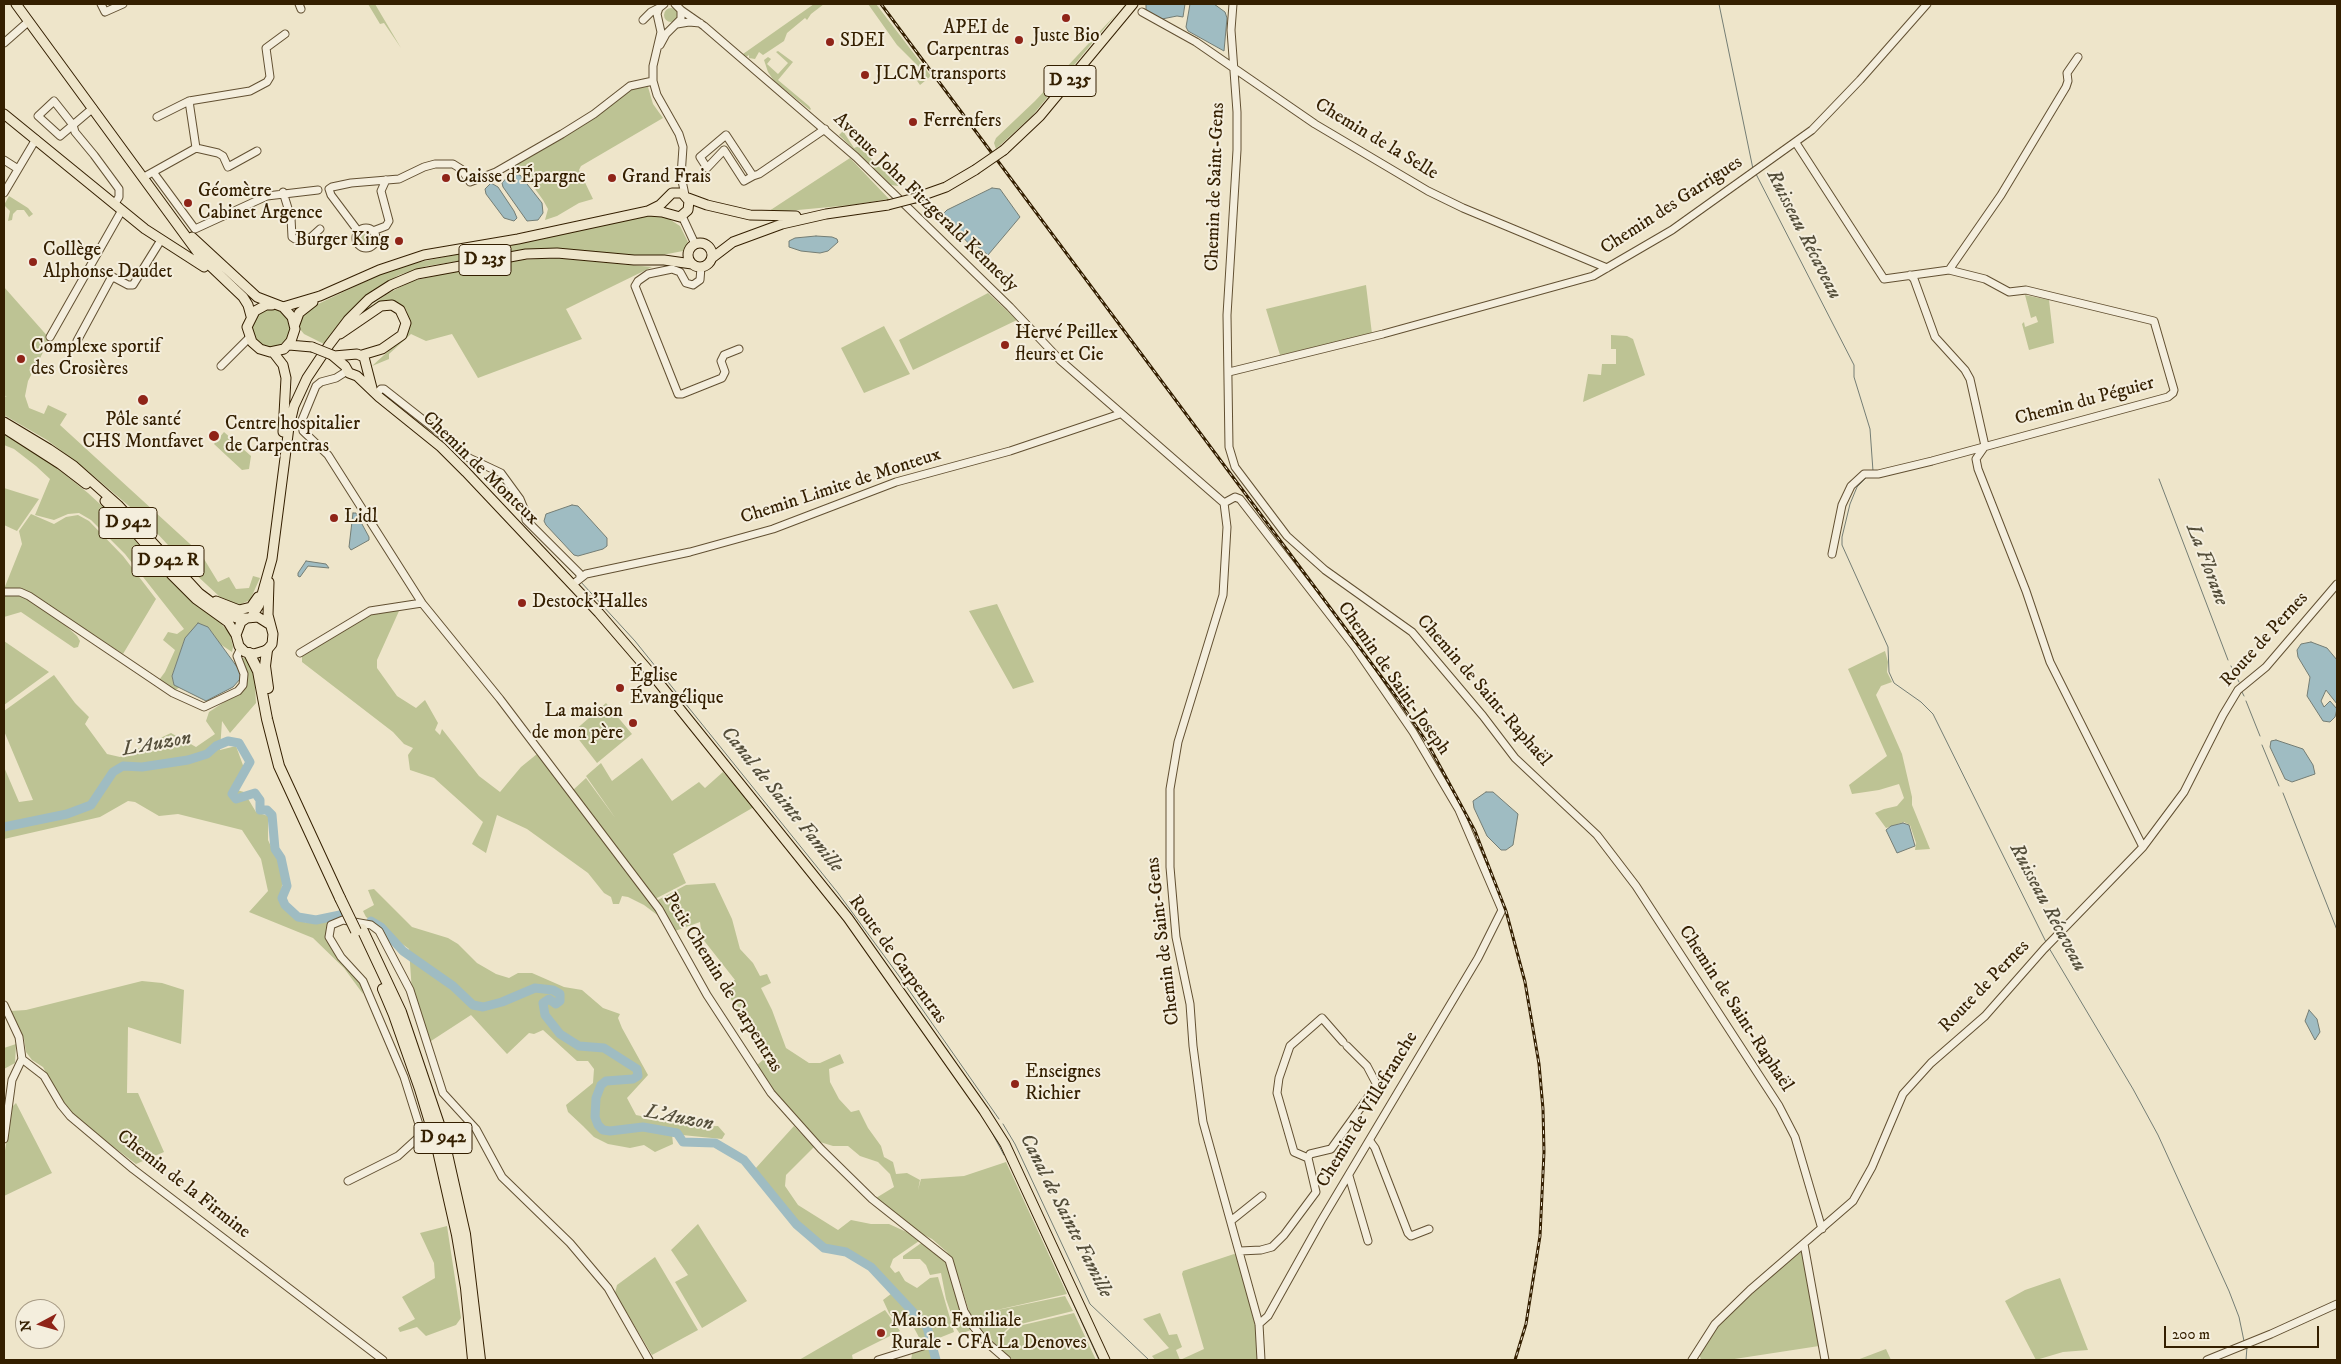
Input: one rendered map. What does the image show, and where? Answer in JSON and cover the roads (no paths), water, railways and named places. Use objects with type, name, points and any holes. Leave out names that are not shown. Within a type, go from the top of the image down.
[{"type":"highway","name":"D 942","points":[[267,650],[266,676],[285,763],[343,897]]},
{"type":"highway","name":"D 942","points":[[245,651],[258,671],[267,719],[279,766],[400,1012],[427,1084],[442,1136],[465,1234],[480,1360]]},
{"type":"highway","name":"D 942","points":[[359,930],[394,1015],[436,1142],[457,1235],[466,1288],[473,1360]]},
{"type":"main road","points":[[16,4],[201,257],[246,301],[251,316]]},
{"type":"main road","name":"D 235","points":[[707,245],[732,242],[782,224],[826,214],[888,205],[946,187],[1004,150],[1040,116],[1132,5]]},
{"type":"main road","points":[[4,114],[161,240],[198,262],[236,291]]},
{"type":"main road","points":[[648,211],[669,196],[679,192],[707,205],[756,216],[826,214]]},
{"type":"main road","points":[[668,213],[665,207],[669,196]]},
{"type":"main road","points":[[282,308],[320,296],[379,270],[424,255],[518,239],[648,211],[668,213],[676,217],[682,216],[689,207],[686,196]]},
{"type":"main road","points":[[171,214],[229,273],[257,297],[282,308],[292,317],[295,328],[311,346]]},
{"type":"main road","points":[[175,246],[184,242],[185,236]]},
{"type":"main road","points":[[161,240],[201,257],[229,273]]},
{"type":"main road","name":"D 235","points":[[712,258],[732,242]]},
{"type":"main road","points":[[707,245],[711,250],[712,258],[709,264],[696,266],[688,257],[692,248],[707,245]]},
{"type":"main road","name":"D 235","points":[[664,260],[692,248]]},
{"type":"main road","name":"D 235","points":[[270,567],[280,511],[288,427],[298,395],[332,341],[348,320],[369,299],[391,285],[429,271],[541,253],[645,261],[664,260],[696,266]]},
{"type":"main road","points":[[288,345],[299,314],[320,296]]},
{"type":"main road","points":[[272,305],[260,308],[251,316],[247,327],[249,338],[260,349],[273,352],[288,345],[311,346],[333,355],[350,356],[382,350]]},
{"type":"main road","points":[[332,341],[373,310],[383,306],[392,305],[404,314],[406,326],[400,336],[382,350],[357,376],[333,355]]},
{"type":"main road","points":[[273,352],[283,365],[286,378],[282,444],[285,457]]},
{"type":"main road","points":[[362,355],[374,392]]},
{"type":"main road","points":[[346,368],[350,356]]},
{"type":"main road","name":"Chemin de Monteux","points":[[357,376],[447,454],[561,573]]},
{"type":"main road","name":"D 942 R","points":[[4,422],[49,448],[74,466],[118,505],[202,595],[236,618],[250,617]]},
{"type":"main road","name":"D 942","points":[[4,428],[60,464],[93,490],[124,519],[196,599],[228,622],[236,635]]},
{"type":"main road","points":[[250,617],[264,619],[274,634],[272,644],[260,654],[245,651],[236,635],[241,622],[250,617],[259,605],[270,567]]},
{"type":"main road","points":[[269,624],[267,608],[270,567]]},
{"type":"main road","name":"Route de Carpentras","points":[[561,573],[655,678],[848,918],[984,1111],[1015,1164],[1105,1360]]},
{"type":"main road","points":[[202,595],[207,594],[220,603],[239,610],[251,606],[262,594]]},
{"type":"street","points":[[101,4],[105,12],[123,4]]},
{"type":"street","name":"Avenue John Fitzgerald Kennedy","points":[[675,4],[825,129],[1010,307],[1060,360],[1120,414]]},
{"type":"street","name":"Chemin de Saint-Gens","points":[[1229,372],[1227,315],[1237,150],[1237,112],[1231,30],[1233,4]]},
{"type":"street","name":"Chemin des Garrigues","points":[[1229,372],[1383,334],[1592,276],[1608,268],[1672,230],[1796,143],[1822,122],[1927,4]]},
{"type":"street","points":[[662,5],[645,18],[659,20],[665,26],[689,22],[700,23]]},
{"type":"street","points":[[662,5],[653,81],[657,95],[676,127],[681,140],[683,156],[681,176],[686,196]]},
{"type":"street","points":[[656,54],[666,34],[681,19],[681,10]]},
{"type":"street","name":"Chemin de la Selle","points":[[1142,12],[1172,28],[1233,66],[1315,124],[1428,191],[1463,208],[1608,268]]},
{"type":"street","points":[[4,42],[29,21]]},
{"type":"street","points":[[157,117],[189,101],[250,91],[266,82],[270,77],[266,48],[285,34]]},
{"type":"street","points":[[1949,270],[2001,195],[2066,87],[2068,81],[2067,72],[2078,57]]},
{"type":"street","points":[[358,231],[330,195],[329,189],[351,183],[399,179],[424,166],[446,164],[453,164],[461,169],[470,182],[496,172],[562,134],[594,114],[630,86],[653,81]]},
{"type":"street","points":[[50,337],[118,207],[120,197],[119,189],[75,132],[73,125],[54,101],[38,116],[60,136],[73,125],[93,108]]},
{"type":"street","points":[[189,101],[196,148]]},
{"type":"street","points":[[753,176],[726,135],[700,157],[707,168],[724,150],[744,181],[759,174],[825,129]]},
{"type":"street","points":[[4,193],[36,139]]},
{"type":"street","name":"Chemin du Péguier","points":[[1796,143],[1880,276],[1890,279],[1910,274],[1949,270],[1985,279],[2009,292],[2026,290],[2154,321],[2174,390],[2174,393],[2168,397],[1878,474],[1864,474],[1851,486],[1842,505],[1832,554]]},
{"type":"street","points":[[144,177],[196,148],[218,153],[223,156],[228,167],[257,152]]},
{"type":"street","points":[[4,160],[18,169]]},
{"type":"street","points":[[153,172],[195,229],[260,198],[284,192],[318,190]]},
{"type":"street","points":[[669,196],[681,176]]},
{"type":"street","points":[[373,231],[386,226],[389,221],[382,191],[386,180]]},
{"type":"street","points":[[284,192],[291,218],[292,237],[295,240],[308,239],[320,229]]},
{"type":"street","points":[[682,216],[692,248]]},
{"type":"street","points":[[365,228],[373,231],[376,236],[375,243],[366,248],[357,243],[356,236],[358,231],[365,228]]},
{"type":"street","points":[[78,341],[110,280],[113,277],[128,285],[133,285],[161,240]]},
{"type":"street","points":[[696,266],[700,280],[693,285],[686,283],[680,272],[672,269],[648,274],[638,281],[635,286],[678,394],[722,378],[725,372],[721,361],[724,355],[740,349]]},
{"type":"street","points":[[1910,274],[1914,279],[1935,336],[1970,379],[1985,446],[1976,458],[1978,469],[2026,591],[2050,662],[2143,847]]},
{"type":"street","points":[[221,366],[249,338]]},
{"type":"street","name":"Petit Chemin de Carpentras","points":[[346,368],[336,378],[321,382],[316,386],[304,412],[302,420],[303,431],[328,455],[422,603],[506,706],[659,909],[707,995],[771,1092],[821,1149],[872,1199],[908,1230],[932,1245],[949,1260],[964,1312],[984,1340],[1007,1360]]},
{"type":"street","name":"Chemin de Saint-Raphaël","points":[[1229,372],[1229,447],[1235,467],[1287,536],[1324,570],[1412,632],[1483,716],[1515,758],[1597,835],[1636,886],[1779,1106],[1795,1137],[1822,1229]]},
{"type":"street","points":[[374,392],[384,389],[469,458],[501,473],[520,500],[525,510],[526,520],[580,574],[580,577],[572,585]]},
{"type":"street","points":[[1120,414],[1224,503]]},
{"type":"street","name":"Chemin Limite de Monteux","points":[[580,577],[690,552],[773,529],[896,482],[1010,451],[1120,414]]},
{"type":"street","name":"Chemin de Saint-Joseph","points":[[1224,503],[1235,497],[1240,499],[1354,646],[1413,732],[1456,804],[1502,910]]},
{"type":"street","name":"Chemin de Saint-Gens","points":[[1224,503],[1227,527],[1223,595],[1178,742],[1170,788],[1169,816],[1176,938],[1190,1004],[1192,1046],[1203,1122],[1232,1220],[1259,1324],[1261,1360]]},
{"type":"street","name":"Route de Pernes","points":[[1692,1360],[1715,1324],[1750,1290],[1845,1210],[1860,1191],[1903,1094],[1931,1063],[1985,1016],[2048,946],[2143,847],[2184,792],[2223,715],[2238,690],[2266,667],[2337,584]]},
{"type":"street","points":[[4,592],[20,592],[29,596],[173,692],[204,707],[238,691],[243,685],[244,674],[237,656],[245,651]]},
{"type":"street","points":[[300,652],[370,611],[422,603]]},
{"type":"street","name":"Chemin de Villefranche","points":[[1259,1324],[1268,1316],[1321,1221],[1478,958],[1502,910]]},
{"type":"street","points":[[348,1181],[398,1156],[420,1136],[421,1131],[404,1077],[362,981],[328,937],[331,925],[343,920],[371,925],[379,931],[410,990],[443,1093],[476,1129],[502,1177],[570,1243],[608,1288],[649,1360]]},
{"type":"street","points":[[4,1005],[19,1036],[22,1059],[12,1080],[4,1139]]},
{"type":"street","points":[[1322,1018],[1367,1066],[1377,1085],[1331,1149],[1310,1154],[1308,1158],[1294,1152],[1277,1093],[1279,1078],[1290,1046],[1322,1018]]},
{"type":"street","name":"Chemin de la Firmine","points":[[22,1059],[44,1076],[61,1105],[70,1116],[110,1150],[383,1360]]},
{"type":"street","points":[[1370,1141],[1375,1148],[1408,1233],[1411,1236],[1429,1229]]},
{"type":"street","points":[[1240,1251],[1261,1250],[1272,1247],[1284,1235],[1316,1192],[1308,1158]]},
{"type":"street","points":[[1348,1176],[1368,1241]]},
{"type":"street","points":[[1232,1220],[1262,1196]]},
{"type":"street","points":[[1804,1244],[1825,1360]]},
{"type":"street","points":[[2208,1360],[2337,1304]]},
{"type":"street","points":[[878,1360],[923,1346]]},
{"type":"water","points":[[1146,4],[1185,4],[1183,17],[1177,16],[1162,19],[1146,12]]},
{"type":"water","points":[[1190,4],[1214,4],[1225,12],[1227,18],[1224,51],[1188,31],[1186,27]]},
{"type":"water","points":[[511,173],[520,175],[542,203],[543,213],[538,220],[527,221],[503,187],[502,183]]},
{"type":"water","points":[[491,183],[498,187],[514,211],[517,218],[514,221],[504,218],[486,194],[485,189]]},
{"type":"water","points":[[992,188],[1000,189],[1020,217],[988,255],[977,246],[973,248],[942,215],[947,210]]},
{"type":"water","points":[[832,237],[837,239],[838,242],[828,251],[820,253],[801,251],[789,247],[789,241],[795,238]]},
{"type":"water","points":[[572,505],[578,506],[607,538],[607,546],[603,549],[578,556],[574,555],[546,525],[544,521],[546,514]]},
{"type":"water","points":[[353,513],[356,513],[369,540],[351,550],[349,547]]},
{"type":"water","points":[[306,561],[326,564],[329,568],[308,566],[300,577],[298,573]]},
{"type":"water","points":[[198,623],[208,627],[240,671],[241,678],[233,687],[206,701],[174,685],[172,676],[185,638]]},
{"type":"water","points":[[2311,642],[2327,648],[2337,660],[2337,704],[2326,690],[2321,701],[2324,707],[2330,701],[2337,709],[2335,717],[2330,722],[2323,721],[2307,696],[2310,677],[2298,657],[2297,650],[2301,644]]},
{"type":"water","points":[[2276,740],[2303,749],[2313,765],[2315,774],[2292,782],[2285,779],[2270,747],[2271,741]]},
{"type":"water","points":[[1486,792],[1493,792],[1518,814],[1513,845],[1506,850],[1501,850],[1487,836],[1474,808],[1473,801]]},
{"type":"water","points":[[1903,823],[1909,825],[1915,846],[1897,853],[1886,830],[1891,826]]},
{"type":"water","points":[[2309,1010],[2317,1019],[2320,1032],[2315,1040],[2305,1021]]},
{"type":"waterway","name":"Ruisseau Récaveau","points":[[1719,4],[1753,169]]},
{"type":"waterway","name":"Ruisseau Récaveau","points":[[1756,174],[1854,365],[1854,377],[1870,429],[1873,471]]},
{"type":"waterway","name":"Ruisseau Récaveau","points":[[1866,478],[1857,487],[1850,504],[1842,537],[1842,545],[1888,647],[1889,672],[1894,683],[1921,702],[1933,714],[2046,942]]},
{"type":"waterway","name":"La Florane","points":[[2159,479],[2228,660]]},
{"type":"waterway","name":"Canal de Sainte Famille","points":[[527,525],[576,576]]},
{"type":"waterway","name":"Canal de Sainte Famille","points":[[580,581],[635,641],[838,893],[899,976],[999,1119]]},
{"type":"waterway","name":"La Florane","points":[[2231,666],[2239,682]]},
{"type":"waterway","name":"La Florane","points":[[2242,692],[2244,696]]},
{"type":"waterway","points":[[2246,701],[2260,736]]},
{"type":"waterway","name":"L'Auzon","points":[[4,827],[67,814],[91,805],[113,772],[123,766],[142,767],[188,760],[207,754],[216,746],[228,741],[239,743],[250,762],[232,794],[236,799],[255,793],[260,800],[260,810],[267,810],[272,815],[275,849],[281,858],[287,886],[282,898],[285,905],[298,917],[316,920],[340,915]]},
{"type":"waterway","points":[[2262,745],[2279,786]]},
{"type":"waterway","points":[[2178,795],[2184,785]]},
{"type":"waterway","name":"La Florane","points":[[2283,793],[2337,930]]},
{"type":"waterway","name":"L'Auzon","points":[[371,921],[381,927],[403,951],[453,986],[473,1005],[483,1007],[502,1002],[535,988],[553,990],[560,994],[560,1001],[556,1004],[549,999],[543,1003],[545,1015],[560,1034],[579,1046],[604,1048],[637,1069],[638,1076],[633,1079],[606,1081],[601,1085],[596,1098],[595,1117],[598,1125],[603,1130],[610,1131],[643,1127],[677,1133],[683,1142],[715,1143],[744,1160],[796,1224],[824,1248],[846,1252],[871,1267],[927,1327],[936,1360]]},
{"type":"waterway","name":"Ruisseau Récaveau","points":[[2049,948],[2133,1089],[2158,1135],[2229,1291],[2239,1317],[2244,1341]]},
{"type":"waterway","name":"Canal de Sainte Famille","points":[[1003,1124],[1015,1144],[1090,1304],[1149,1360]]},
{"type":"waterway","points":[[990,1129],[1004,1155]]},
{"type":"waterway","points":[[1008,1161],[1099,1360]]},
{"type":"waterway","name":"Ruisseau Récaveau","points":[[2246,1360],[2247,1347]]},
{"type":"railway","points":[[881,4],[1398,699],[1428,744],[1475,831],[1506,911],[1525,982],[1539,1064],[1543,1109],[1544,1152],[1540,1236],[1526,1324],[1515,1360]]},
{"type":"place","name":"Juste Bio","points":[[1066,18]]},
{"type":"place","name":"APEI de Carpentras","points":[[1019,40]]},
{"type":"place","name":"SDEI","points":[[830,42]]},
{"type":"place","name":"JLCM transports","points":[[865,75]]},
{"type":"place","name":"Ferrenfers","points":[[913,122]]},
{"type":"place","name":"Caisse d'Épargne","points":[[446,178]]},
{"type":"place","name":"Grand Frais","points":[[612,178]]},
{"type":"place","name":"Géomètre Cabinet Argence","points":[[188,203]]},
{"type":"place","name":"Burger King","points":[[399,241]]},
{"type":"place","name":"Collège Alphonse Daudet","points":[[33,262]]},
{"type":"place","name":"Hervé Peillex fleurs et Cie","points":[[1005,345]]},
{"type":"place","name":"Complexe sportif des Crosières","points":[[21,359]]},
{"type":"place","name":"Pôle santé CHS Montfavet","points":[[143,400]]},
{"type":"place","name":"Centre hospitalier de Carpentras","points":[[214,436]]},
{"type":"place","name":"Lidl","points":[[334,518]]},
{"type":"place","name":"Destock'Halles","points":[[522,603]]},
{"type":"place","name":"Église Évangélique","points":[[620,688]]},
{"type":"place","name":"La maison de mon père","points":[[633,723]]},
{"type":"place","name":"Enseignes Richier","points":[[1015,1084]]},
{"type":"place","name":"Maison Familiale Rurale - CFA La Denoves","points":[[881,1333]]}]
